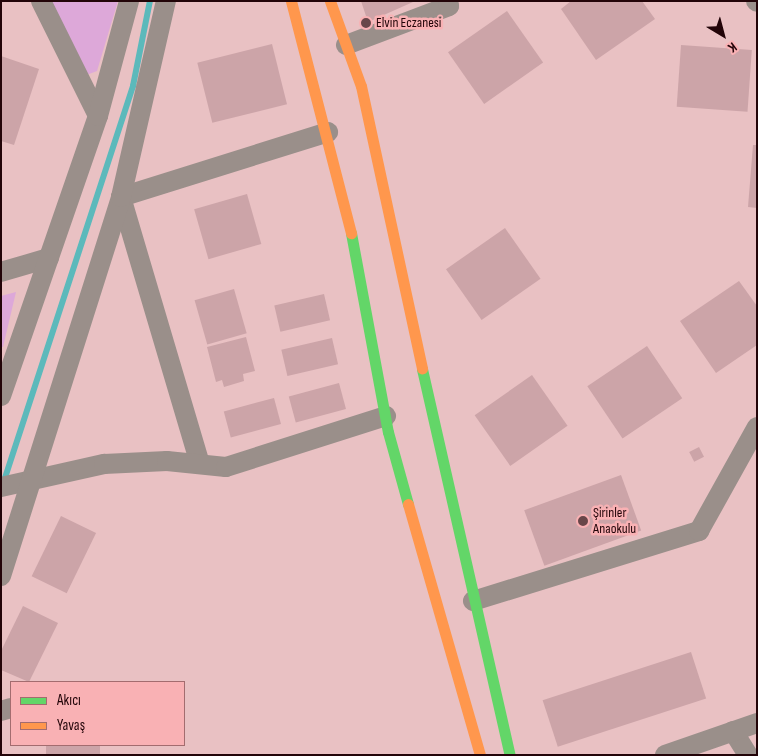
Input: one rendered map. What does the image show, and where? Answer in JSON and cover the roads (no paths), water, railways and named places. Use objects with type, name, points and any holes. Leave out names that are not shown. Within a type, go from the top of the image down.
[{"type":"street","points":[[41,1],[98,116]]},
{"type":"street","points":[[1,396],[7,357],[49,258],[98,116],[130,1]]},
{"type":"street","points":[[1,576],[34,478],[60,382],[121,197],[166,1]]},
{"type":"street","points":[[291,1],[328,132],[359,266],[386,416],[480,755]]},
{"type":"street","points":[[330,1],[361,86],[473,600],[510,755]]},
{"type":"street","points":[[346,45],[449,6],[448,1]]},
{"type":"street","points":[[121,197],[328,132]]},
{"type":"street","points":[[121,197],[200,464]]},
{"type":"street","points":[[1,272],[49,258]]},
{"type":"street","points":[[7,486],[34,478],[104,464],[200,464],[226,466],[386,416]]},
{"type":"street","points":[[473,600],[699,531],[757,427]]},
{"type":"street","points":[[665,755],[757,723]]},
{"type":"street","points":[[733,732],[748,755]]},
{"type":"waterway","points":[[4,481],[133,86],[150,1]]},
{"type":"place","name":"Elvin Eczanesi","points":[[366,23]]},
{"type":"place","name":"Şirinler Anaokulu","points":[[583,521]]}]
